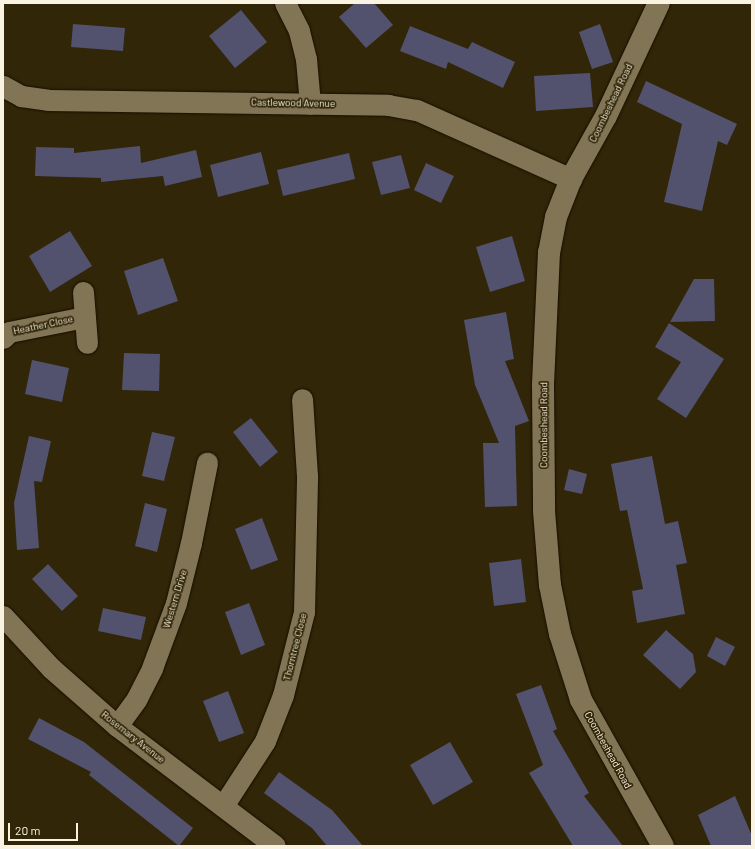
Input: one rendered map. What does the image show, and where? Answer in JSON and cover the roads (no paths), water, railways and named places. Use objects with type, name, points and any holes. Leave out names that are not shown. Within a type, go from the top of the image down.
[{"type":"street","points":[[285,3],[300,31],[306,59],[310,104]]},
{"type":"street","name":"Coombeshead Road","points":[[659,3],[606,116],[572,179],[556,217],[549,252],[545,311],[543,386],[544,511],[550,585],[560,634],[581,700],[663,846]]},
{"type":"street","name":"Castlewood Avenue","points":[[3,86],[21,96],[48,100],[388,105],[417,110],[572,179]]},
{"type":"street","name":"Heather Close","points":[[83,292],[87,343]]},
{"type":"street","name":"Heather Close","points":[[3,338],[9,332],[85,317]]},
{"type":"street","name":"Thorntree Close","points":[[223,806],[264,741],[273,721],[283,695],[304,612],[307,476],[302,399]]},
{"type":"street","name":"Western Drive","points":[[117,726],[138,698],[152,668],[176,603],[191,543],[206,462]]},
{"type":"street","name":"Rosemary Avenue","points":[[3,616],[51,668],[117,726],[275,846]]}]
